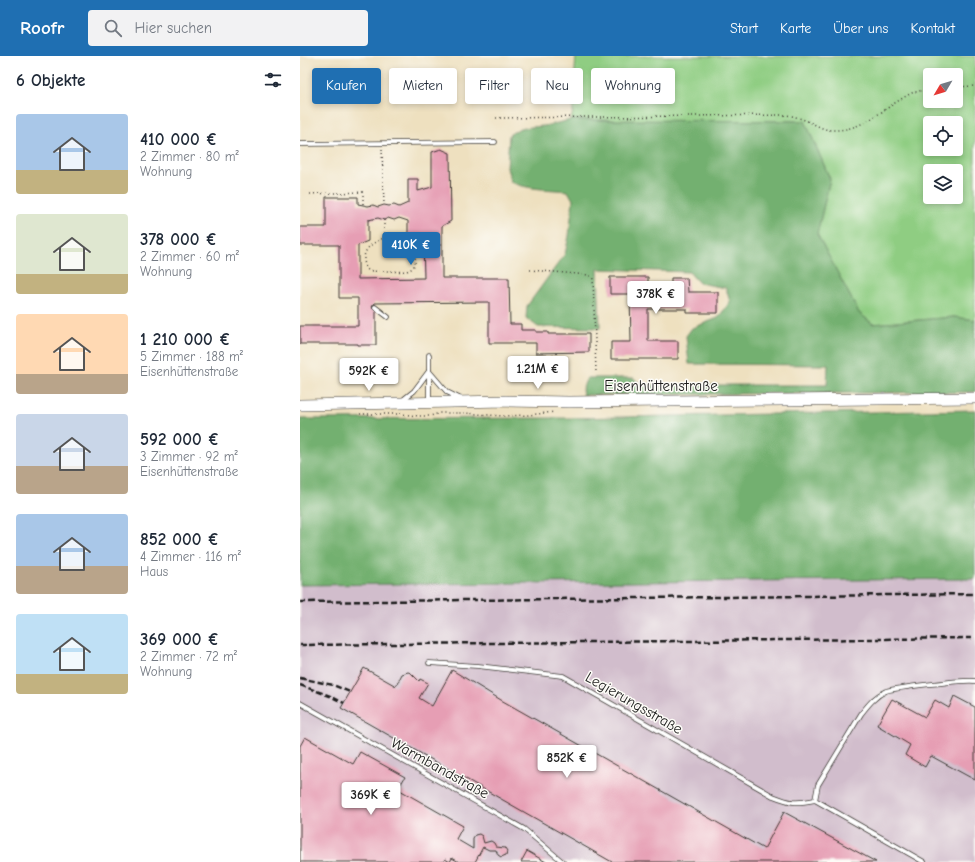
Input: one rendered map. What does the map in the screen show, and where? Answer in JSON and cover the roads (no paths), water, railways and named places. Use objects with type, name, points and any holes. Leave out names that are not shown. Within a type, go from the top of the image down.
[{"type":"street","name":"Eisenhüttenstraße","points":[[300,405],[467,402],[975,398]]},
{"type":"lane","points":[[300,144],[495,142]]},
{"type":"lane","points":[[376,307],[388,317]]},
{"type":"lane","points":[[429,355],[429,403]]},
{"type":"lane","points":[[429,371],[448,392],[467,402]]},
{"type":"lane","points":[[398,403],[407,398],[414,391],[429,371]]},
{"type":"lane","name":"Legierungsstraße","points":[[429,663],[478,666],[563,676],[773,796],[791,803],[799,804],[815,800]]},
{"type":"lane","points":[[924,862],[815,800],[818,785],[861,714],[877,696],[887,691],[905,688],[975,681]]},
{"type":"lane","name":"Warmbandstraße","points":[[300,703],[524,829],[563,862]]},
{"type":"railway","points":[[300,602],[975,594]]},
{"type":"railway","points":[[300,645],[975,638]]},
{"type":"railway","points":[[300,678],[333,685],[350,692]]},
{"type":"railway","points":[[300,685],[344,703]]}]
